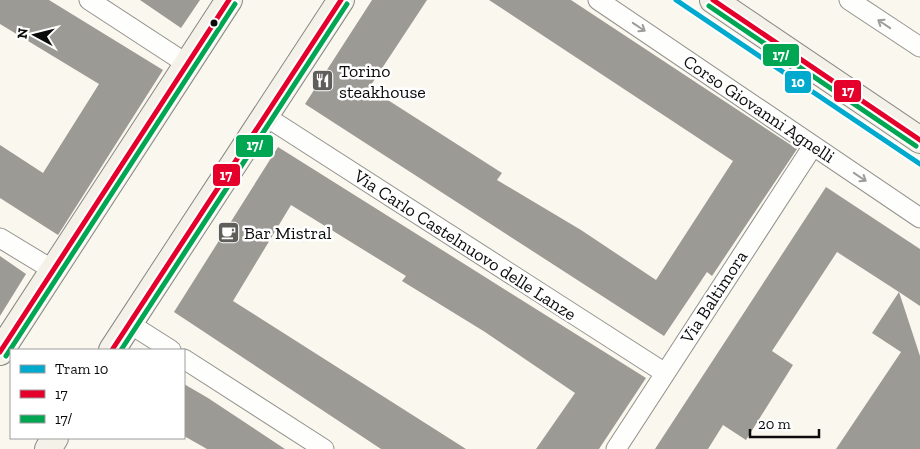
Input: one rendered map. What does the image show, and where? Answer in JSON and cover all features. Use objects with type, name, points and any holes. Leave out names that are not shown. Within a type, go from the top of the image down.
[{"type":"street","points":[[89,0],[187,64]]},
{"type":"street","points":[[0,352],[228,0]]},
{"type":"street","points":[[113,349],[341,0]]},
{"type":"street","name":"Corso Giovanni Agnelli","points":[[598,0],[920,218]]},
{"type":"street","points":[[713,0],[920,140]]},
{"type":"street","points":[[849,0],[920,47]]},
{"type":"street","name":"Via Carlo Castelnuovo delle Lanze","points":[[265,116],[665,373]]},
{"type":"street","name":"Via Baltimora","points":[[616,449],[813,146]]},
{"type":"street","points":[[0,238],[52,270]]},
{"type":"street","points":[[130,324],[169,349]]},
{"type":"street","points":[[185,359],[324,449]]},
{"type":"building","points":[[0,0],[49,0],[163,70],[58,235],[0,198],[0,145],[43,173],[99,84],[0,24]]},
{"type":"building","points":[[140,0],[200,0],[181,28]]},
{"type":"building","points":[[372,0],[427,0],[369,88],[502,173],[497,180],[581,230],[656,280],[733,161],[489,0],[571,0],[797,149],[712,276],[707,272],[664,336],[305,104]]},
{"type":"building","points":[[278,147],[646,378],[599,449],[536,449],[575,393],[485,332],[402,281],[406,276],[291,205],[233,301],[466,449],[381,449],[174,312]]},
{"type":"building","points":[[826,187],[920,249],[920,306],[837,252],[772,351],[793,365],[746,440],[723,425],[708,449],[655,449]]},
{"type":"building","points":[[0,256],[26,274],[0,316]]},
{"type":"building","points":[[899,292],[920,356],[920,449],[836,449],[901,352],[872,333]]},
{"type":"building","points":[[185,385],[285,449],[207,449],[185,437]]},
{"type":"tram line","name":"10","points":[[676,0],[920,164]]},
{"type":"transit line","name":"17","points":[[0,352],[229,0]]},
{"type":"transit line","name":"17","points":[[113,349],[341,0]]},
{"type":"transit line","name":"17","points":[[713,0],[920,140]]},
{"type":"transit line","name":"17/","points":[[11,349],[235,4]]},
{"type":"transit line","name":"17/","points":[[122,349],[347,4]]},
{"type":"transit line","name":"17/","points":[[709,6],[916,146]]},
{"type":"transit line","name":"17/","points":[[6,356],[10,350]]},
{"type":"place","name":"Torino steakhouse","points":[[323,81]]},
{"type":"place","name":"Bar Mistral","points":[[228,233]]}]
